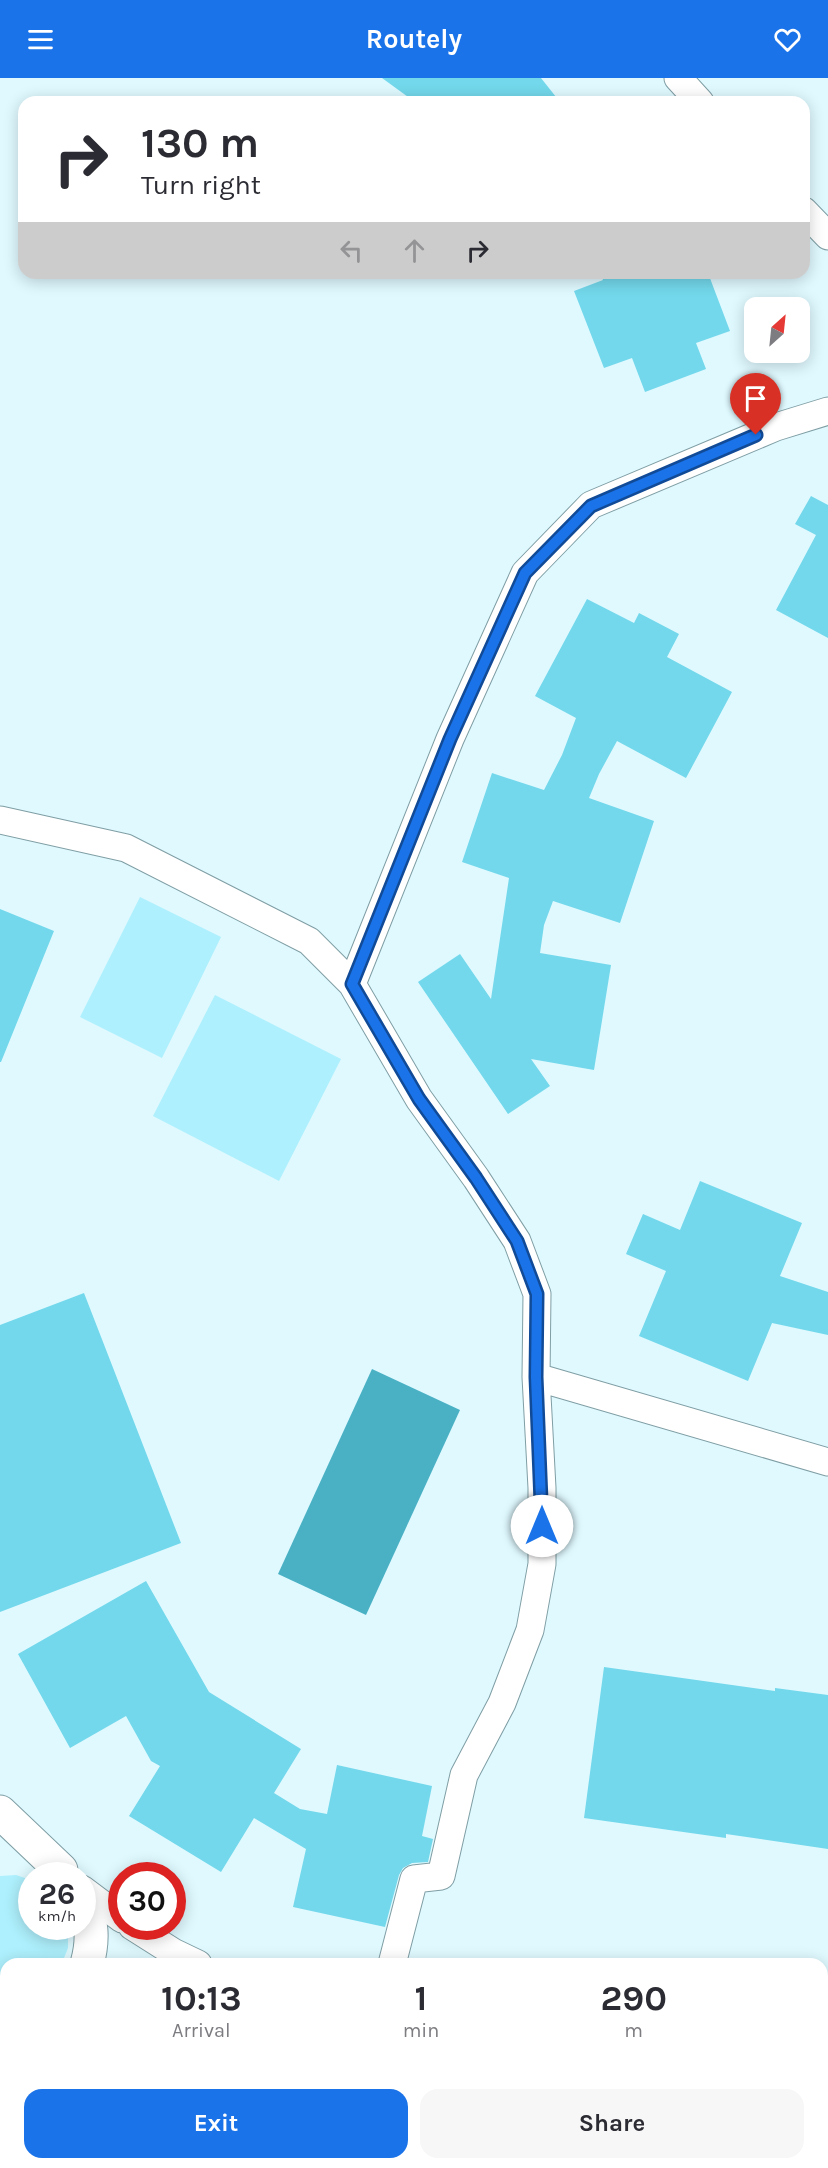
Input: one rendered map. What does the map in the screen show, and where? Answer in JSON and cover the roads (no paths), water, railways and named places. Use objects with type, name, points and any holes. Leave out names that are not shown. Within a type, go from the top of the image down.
[{"type":"street","points":[[678,78],[694,96]]},
{"type":"street","points":[[810,217],[828,236]]},
{"type":"street","points":[[352,984],[450,739],[525,573],[591,506],[776,427],[828,411]]},
{"type":"street","points":[[0,820],[126,848],[309,941],[352,984],[419,1099],[476,1178],[517,1241],[537,1294],[536,1377],[542,1488],[542,1564],[530,1630],[502,1703],[464,1775],[441,1876],[414,1880],[394,1958]]},
{"type":"street","points":[[536,1377],[828,1462]]},
{"type":"street","points":[[0,1812],[53,1862]]},
{"type":"street","points":[[0,1850],[29,1853],[44,1862]]},
{"type":"street","points":[[96,1898],[108,1908]]},
{"type":"street","points":[[88,1958],[91,1940]]},
{"type":"street","points":[[154,1940],[186,1958]]}]
